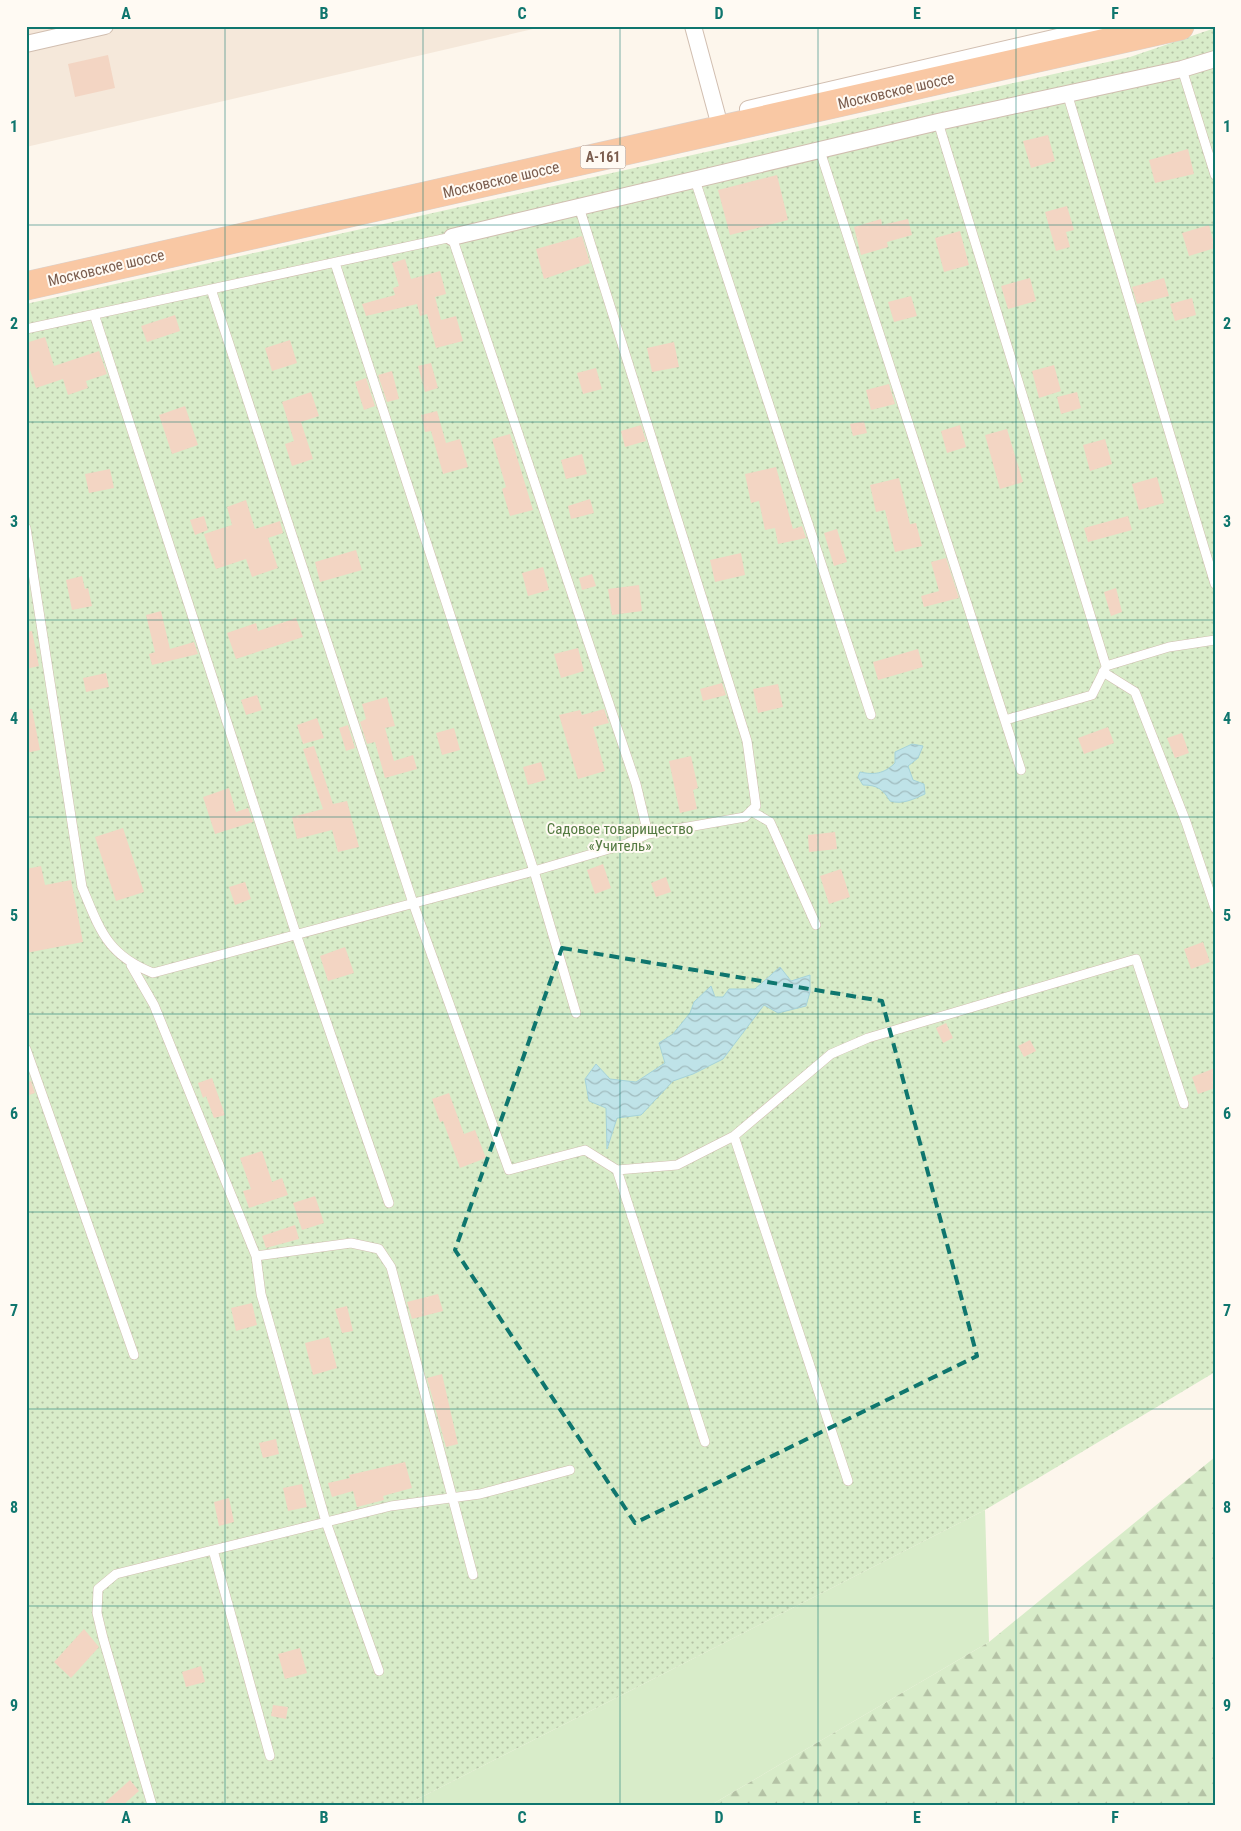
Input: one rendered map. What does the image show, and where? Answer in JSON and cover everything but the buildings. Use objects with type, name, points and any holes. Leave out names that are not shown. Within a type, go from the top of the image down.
[{"type":"highway","name":"Московское шоссе","points":[[26,286],[718,124],[1180,26]]},
{"type":"street","points":[[26,44],[105,26]]},
{"type":"street","points":[[693,26],[718,124],[1105,26]]},
{"type":"street","points":[[452,237],[938,122],[1182,69],[1215,59]]},
{"type":"lane","points":[[1182,69],[1215,175]]},
{"type":"lane","points":[[1066,93],[1215,584]]},
{"type":"lane","points":[[938,122],[1105,669],[1135,692],[1186,822],[1215,908]]},
{"type":"lane","points":[[820,151],[1021,770]]},
{"type":"lane","points":[[696,180],[871,715]]},
{"type":"lane","points":[[131,965],[153,973],[534,871],[626,844],[648,834],[745,817],[756,806],[747,741],[579,207]]},
{"type":"lane","points":[[26,329],[452,237],[636,784],[648,834]]},
{"type":"lane","points":[[335,263],[534,871],[576,1014]]},
{"type":"lane","points":[[211,289],[413,903],[509,1170],[585,1150],[617,1170],[677,1165],[734,1136],[830,1054],[860,1041],[1136,959],[1184,1104]]},
{"type":"lane","points":[[94,314],[296,934],[388,1203]]},
{"type":"lane","points":[[26,528],[82,887],[96,922],[109,944],[131,965],[154,1005],[256,1256],[261,1294],[326,1522],[380,1671]]},
{"type":"lane","points":[[1005,720],[1092,695],[1105,669],[1169,647],[1215,640]]},
{"type":"lane","points":[[752,811],[770,822],[816,925]]},
{"type":"lane","points":[[26,1049],[134,1355]]},
{"type":"lane","points":[[734,1136],[848,1481]]},
{"type":"lane","points":[[617,1170],[705,1442]]},
{"type":"lane","points":[[256,1256],[351,1243],[379,1249],[391,1267],[473,1575]]},
{"type":"lane","points":[[152,1805],[103,1638],[98,1613],[98,1589],[116,1574],[391,1506],[452,1496],[480,1494],[570,1470]]},
{"type":"lane","points":[[213,1550],[270,1756]]},
{"type":"highlighted area","points":[[562,948],[882,1001],[977,1356],[635,1523],[455,1250]]},
{"type":"shaded area","points":[[26,26],[546,26],[26,147]]},
{"type":"green space","name":"Садовое товарищество «Учитель»","points":[[1215,28],[1215,1372],[985,1510],[406,1805],[26,1805],[26,304],[1130,57]]},
{"type":"green space","points":[[1215,1457],[1215,1805],[711,1805],[989,1642]]},
{"type":"green space","points":[[985,1510],[989,1642],[711,1805],[406,1805]]},
{"type":"water","points":[[912,744],[923,746],[918,758],[908,766],[913,780],[924,784],[925,794],[908,801],[894,802],[890,801],[879,788],[863,785],[858,777],[860,772],[874,773],[887,769],[895,763],[895,752]]},
{"type":"water","points":[[780,967],[791,981],[810,975],[810,992],[806,1006],[778,1013],[764,1005],[723,1059],[693,1074],[673,1081],[641,1115],[617,1118],[607,1149],[606,1108],[589,1101],[585,1079],[596,1064],[610,1079],[636,1082],[665,1063],[659,1043],[673,1034],[690,1013],[694,1002],[711,986],[715,997],[723,997],[729,989],[755,989]]}]
